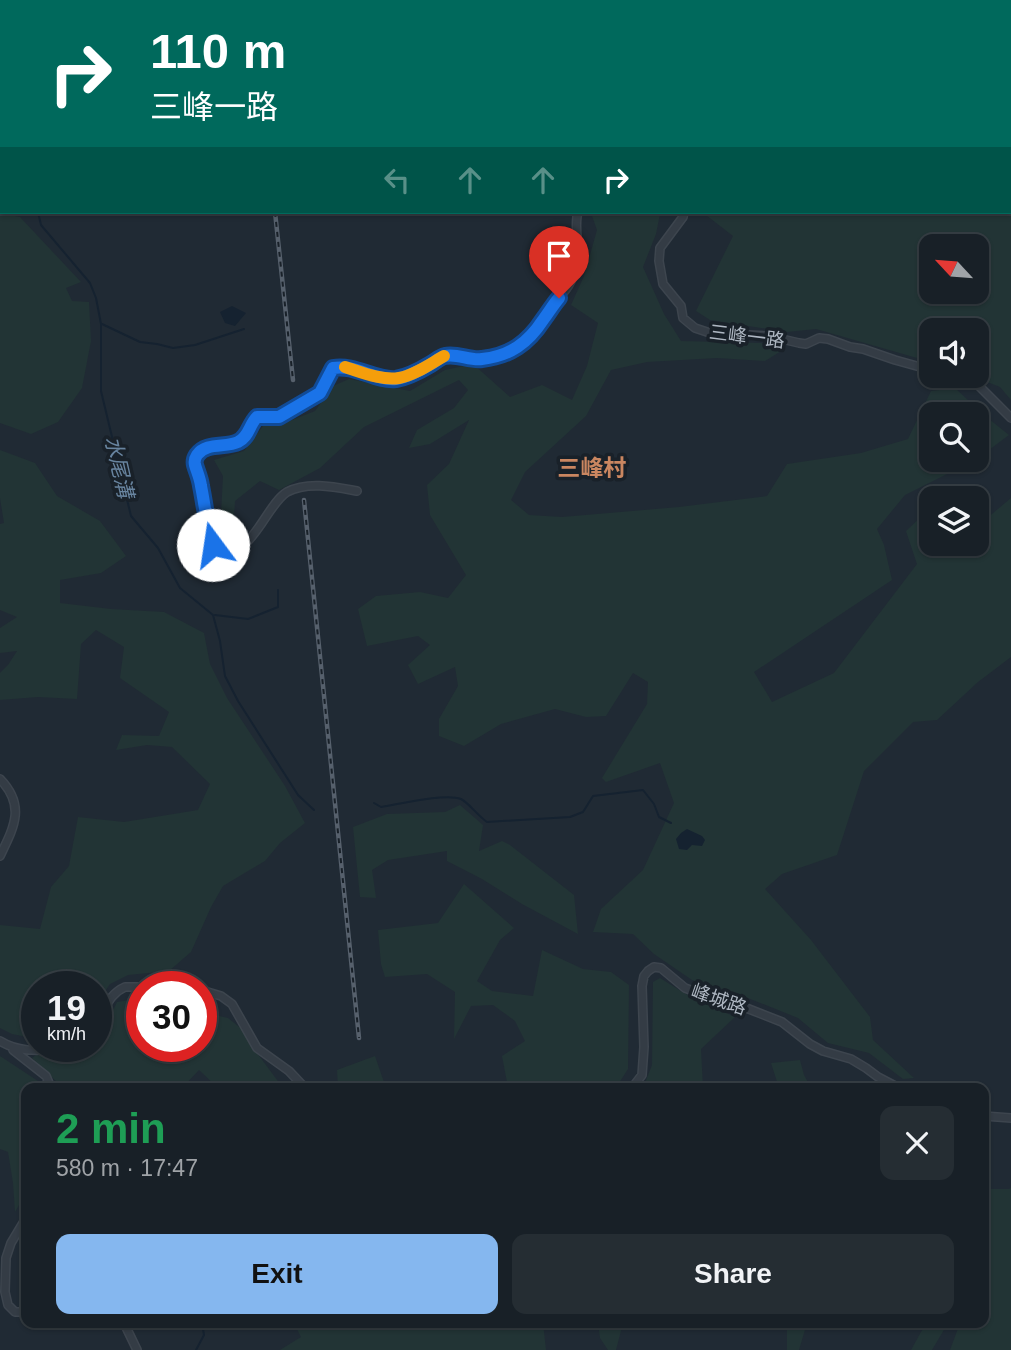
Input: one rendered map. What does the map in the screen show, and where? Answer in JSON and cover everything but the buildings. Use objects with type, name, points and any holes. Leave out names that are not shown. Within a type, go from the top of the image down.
[{"type":"street","points":[[357,491],[326,486],[290,491],[272,505],[257,531],[242,547],[235,551],[225,551],[213,545],[194,463],[196,456],[209,447],[227,446],[244,439],[257,417],[279,417],[320,393],[333,368],[341,366],[398,379],[443,356],[481,360],[510,352],[523,345],[567,290],[573,278],[578,263],[577,214]]},
{"type":"street","name":"三峰一路","points":[[684,214],[660,248],[659,261],[663,284],[681,306],[683,318],[695,328],[710,333],[769,336],[806,344],[819,338],[828,339],[919,367]]},
{"type":"street","points":[[980,388],[1011,418]]},
{"type":"street","points":[[0,779],[14,799],[16,813],[14,825],[0,856]]},
{"type":"street","name":"峰城路","points":[[636,1083],[642,1075],[644,1047],[642,986],[644,976],[654,967],[662,968],[685,988],[782,1022],[823,1051],[851,1059],[889,1083]]},
{"type":"street","points":[[217,995],[232,1004],[257,1048],[301,1083]]},
{"type":"street","points":[[0,1041],[46,1076],[49,1083]]},
{"type":"street","points":[[10,1047],[21,1050]]},
{"type":"street","points":[[989,1116],[1011,1118]]},
{"type":"street","points":[[21,1226],[11,1242],[6,1258],[5,1276],[8,1305],[15,1312],[21,1312]]},
{"type":"street","points":[[126,1328],[137,1350]]},
{"type":"shaded area","points":[[0,214],[5,214],[20,217],[81,282],[66,288],[72,301],[89,302],[91,341],[82,388],[58,422],[31,434],[0,423]]},
{"type":"shaded area","points":[[660,214],[656,234],[643,267],[664,314],[681,341],[761,343],[786,348],[765,361],[717,358],[647,362],[611,370],[586,416],[525,472],[511,500],[529,515],[562,517],[767,496],[787,464],[861,453],[908,439],[919,416],[919,472],[951,472],[905,495],[877,529],[884,545],[892,580],[754,672],[772,702],[834,673],[917,564],[906,531],[919,519],[919,556],[989,556],[989,516],[1011,498],[1011,657],[978,682],[937,720],[913,722],[864,771],[837,855],[782,874],[765,889],[811,940],[870,1017],[873,1040],[914,1078],[903,1079],[869,1053],[828,1043],[798,1018],[738,994],[692,980],[654,954],[633,934],[593,932],[601,909],[643,870],[674,803],[660,763],[606,782],[602,778],[647,704],[648,682],[633,673],[606,716],[586,717],[555,709],[501,724],[464,746],[439,736],[439,719],[458,686],[455,667],[418,684],[408,665],[430,645],[418,636],[367,646],[358,609],[376,596],[420,592],[448,598],[466,575],[430,515],[427,485],[449,464],[469,420],[430,444],[409,448],[417,430],[454,408],[468,390],[459,380],[364,427],[320,468],[279,490],[260,481],[235,501],[233,536],[220,533],[223,476],[214,460],[244,451],[263,426],[282,424],[315,411],[333,386],[349,379],[410,391],[445,370],[473,364],[510,397],[542,385],[572,400],[587,366],[598,323],[571,305],[584,276],[597,230],[592,216]]},
{"type":"shaded area","points":[[705,214],[1011,214],[1011,400],[1000,387],[989,383],[989,318],[919,318],[919,359],[816,329],[787,332],[710,320],[696,311],[733,236]]},
{"type":"shaded area","points":[[955,388],[970,402],[926,402],[931,391]]},
{"type":"shaded area","points":[[989,419],[1009,435],[989,450]]},
{"type":"shaded area","points":[[0,450],[35,463],[57,496],[100,521],[126,556],[101,573],[60,580],[60,603],[164,612],[204,633],[210,664],[227,698],[285,786],[305,823],[280,843],[265,861],[223,886],[191,952],[169,971],[126,971],[126,976],[112,983],[112,971],[21,971],[21,1036],[0,1028],[0,925],[40,929],[51,887],[69,866],[78,817],[124,822],[198,810],[210,784],[172,747],[147,745],[116,750],[122,735],[159,736],[169,712],[120,678],[124,647],[96,630],[81,644],[77,699],[38,697],[0,700],[0,673],[17,651],[0,653],[0,628],[17,617],[0,610],[0,524],[4,523],[0,498]]},
{"type":"shaded area","points":[[460,805],[483,825],[479,851],[502,841],[574,895],[578,934],[447,861],[447,851],[388,860],[372,870],[376,898],[360,897],[353,827],[387,814],[445,812]]},
{"type":"shaded area","points":[[464,884],[514,928],[500,940],[477,981],[492,991],[533,996],[542,950],[583,969],[611,972],[629,985],[628,1069],[619,1083],[508,1083],[502,1056],[525,1041],[515,1021],[493,1005],[471,1006],[454,1039],[455,992],[427,974],[385,977],[381,964],[378,930],[438,923]]},
{"type":"shaded area","points":[[660,978],[684,993],[735,1017],[701,1049],[703,1083],[645,1083],[652,1065],[653,982]]},
{"type":"shaded area","points":[[126,1001],[126,1062],[217,1062],[217,1016],[228,1018],[243,1030],[279,1083],[213,1083],[199,1070],[187,1083],[57,1083],[36,1062],[112,1062],[112,1012],[117,1002]]},
{"type":"shaded area","points":[[0,1056],[41,1083],[21,1083],[21,1202],[15,1212],[8,1152],[0,1149]]},
{"type":"shaded area","points":[[375,1056],[384,1083],[338,1083],[337,1070]]},
{"type":"shaded area","points":[[800,1060],[808,1083],[777,1083],[771,1063]]},
{"type":"shaded area","points":[[1011,1188],[1011,1350],[950,1350],[958,1328],[989,1328],[989,1189]]},
{"type":"shaded area","points":[[296,1328],[544,1328],[546,1350],[280,1350],[301,1337]]},
{"type":"shaded area","points":[[599,1328],[622,1328],[616,1350],[608,1350],[600,1338]]},
{"type":"shaded area","points":[[787,1328],[806,1328],[799,1350],[787,1350]]},
{"type":"shaded area","points":[[923,1328],[945,1328],[932,1350],[911,1350]]},
{"type":"water","points":[[232,306],[246,313],[235,326],[225,323],[220,312]]},
{"type":"water","points":[[687,829],[702,836],[705,840],[702,846],[692,845],[687,850],[679,849],[676,839]]},
{"type":"waterway","name":"水尾溝","points":[[38,214],[41,225],[90,283],[96,298],[101,324],[101,391],[131,516],[158,548],[180,588],[213,615],[225,676],[298,795],[314,810]]},
{"type":"waterway","points":[[102,324],[140,342],[173,348],[195,345],[244,329]]},
{"type":"waterway","points":[[215,615],[248,619],[278,607],[278,590]]},
{"type":"waterway","name":"水尾溝","points":[[374,803],[381,807],[454,797],[464,801],[487,822],[570,817],[583,812],[593,796],[643,790],[654,804],[659,817],[671,823]]},
{"type":"waterway","points":[[196,1350],[204,1335],[203,1328]]},
{"type":"railway","points":[[275,214],[293,380]]},
{"type":"railway","points":[[304,500],[359,1038]]},
{"type":"slow traffic","points":[[345,367],[398,379],[444,356]]},
{"type":"district","name":"三峰村","points":[[592,468]]},
{"type":"route","points":[[213,545],[194,463],[201,451],[209,447],[237,443],[244,439],[257,417],[279,417],[320,393],[333,368],[341,366],[398,379],[443,356],[481,360],[510,352],[523,345],[533,334],[559,298]]}]
